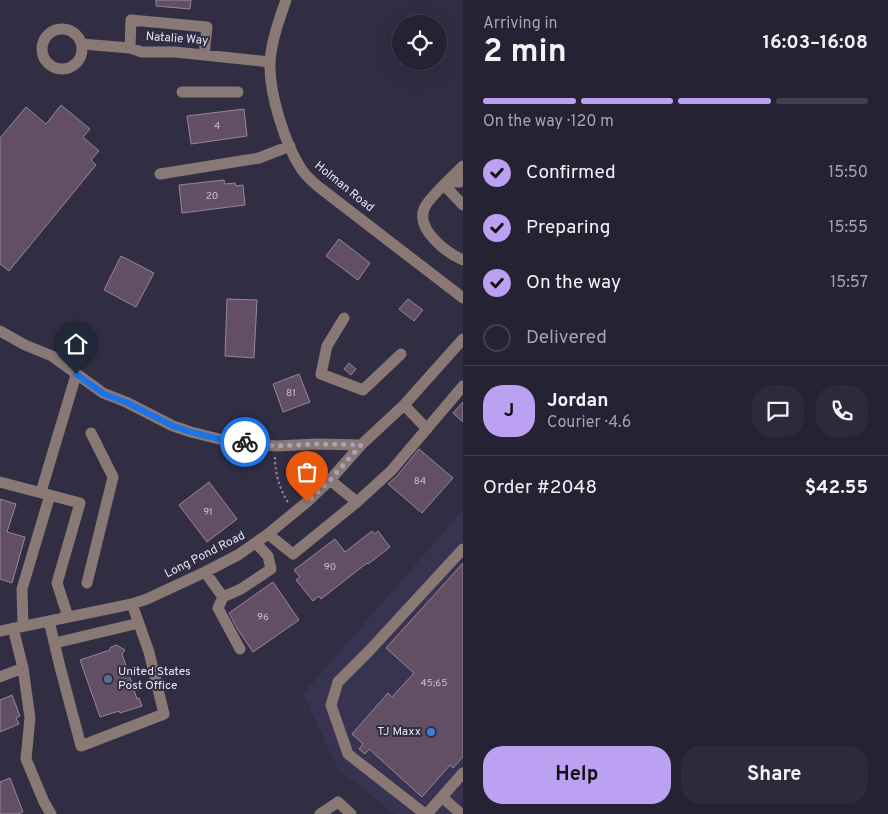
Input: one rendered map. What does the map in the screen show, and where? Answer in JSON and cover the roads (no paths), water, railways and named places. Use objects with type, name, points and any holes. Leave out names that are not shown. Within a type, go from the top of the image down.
[{"type":"street","name":"Holman Road","points":[[286,0],[270,62],[271,82],[281,124],[297,162],[303,172],[316,185],[463,298]]},
{"type":"street","points":[[130,48],[131,20],[207,27],[204,55]]},
{"type":"street","name":"Natalie Way","points":[[82,44],[130,48],[142,52],[175,52],[270,62]]},
{"type":"street","points":[[182,92],[238,92]]},
{"type":"street","points":[[160,174],[259,158],[290,146]]},
{"type":"street","points":[[463,166],[424,208],[424,223],[428,232],[452,254],[463,260]]},
{"type":"street","points":[[446,184],[463,180]]},
{"type":"street","points":[[446,184],[463,205]]},
{"type":"street","points":[[344,318],[327,346],[321,374],[363,390],[401,354]]},
{"type":"street","points":[[0,331],[52,356],[104,394],[126,402],[173,426],[191,432],[219,439],[276,446],[317,444],[361,445]]},
{"type":"street","name":"Long Pond Road","points":[[0,631],[132,604],[205,572],[238,555],[295,512],[330,480],[361,445],[404,406],[462,342]]},
{"type":"street","points":[[51,814],[26,759],[30,718],[18,627],[22,589],[76,374]]},
{"type":"street","points":[[268,534],[293,554],[357,502],[391,471],[463,386]]},
{"type":"street","points":[[404,406],[427,429]]},
{"type":"street","points":[[87,583],[113,477],[91,433]]},
{"type":"street","points":[[330,480],[357,502]]},
{"type":"street","points":[[0,482],[80,503],[57,583],[68,617]]},
{"type":"street","points":[[240,649],[218,608],[223,597],[240,589],[271,569],[268,556],[256,543]]},
{"type":"street","points":[[463,549],[338,682],[332,705],[348,754],[426,814],[463,773]]},
{"type":"street","points":[[205,572],[223,597]]},
{"type":"street","points":[[49,621],[81,746],[164,714],[149,652],[132,604]]},
{"type":"street","points":[[55,643],[139,622]]},
{"type":"street","points":[[0,677],[23,668]]},
{"type":"street","points":[[442,797],[461,814]]},
{"type":"street","points":[[320,814],[338,802],[350,814]]},
{"type":"place","name":"United States Post Office","points":[[108,679]]},
{"type":"place","name":"TJ Maxx","points":[[431,732]]}]
